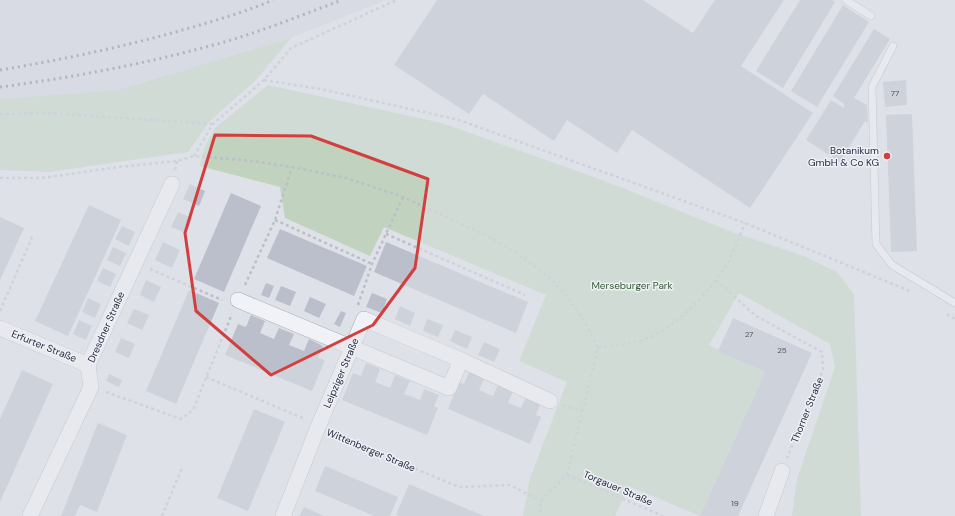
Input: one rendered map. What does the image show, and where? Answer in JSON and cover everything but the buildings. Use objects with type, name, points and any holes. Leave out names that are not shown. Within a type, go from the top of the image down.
[{"type":"street","name":"Dresdner Straße","points":[[91,387],[88,364],[172,184]]},
{"type":"street","points":[[233,301],[449,388],[461,360]]},
{"type":"street","points":[[364,319],[461,360],[550,401]]},
{"type":"street","name":"Leipziger Straße","points":[[283,516],[318,427],[364,319]]},
{"type":"street","name":"Erfurter Straße","points":[[0,328],[88,364]]},
{"type":"street","points":[[30,516],[91,387]]},
{"type":"street","points":[[766,516],[782,471]]},
{"type":"lane","points":[[846,0],[871,16]]},
{"type":"lane","points":[[893,46],[872,87],[876,244],[892,266],[955,303]]},
{"type":"path","points":[[194,156],[213,124],[264,80],[291,48],[397,0]]},
{"type":"path","points":[[264,80],[321,89],[459,120],[745,223],[912,293]]},
{"type":"path","points":[[0,114],[47,113],[213,124]]},
{"type":"path","points":[[0,178],[42,178],[118,167],[177,161],[194,156],[252,161],[292,167],[346,178],[402,197],[490,237],[516,252],[548,276],[569,299],[584,320],[598,348],[567,476],[541,501],[540,516]]},
{"type":"path","points":[[364,319],[358,305],[372,264],[402,197]]},
{"type":"path","points":[[275,220],[372,264]]},
{"type":"path","points":[[598,348],[632,342],[657,334],[683,315],[716,280],[728,260],[745,223]]},
{"type":"path","points":[[386,234],[525,295]]},
{"type":"path","points":[[0,311],[32,237]]},
{"type":"path","points":[[135,262],[233,301]]},
{"type":"path","name":"Thorner Straße","points":[[716,280],[756,316],[822,352],[823,370],[782,471]]},
{"type":"path","points":[[943,311],[955,319]]},
{"type":"path","name":"Wittenberger Straße","points":[[206,377],[459,487],[510,485],[541,501]]},
{"type":"path","points":[[91,387],[181,419],[193,410]]},
{"type":"path","points":[[162,516],[182,468]]},
{"type":"path","name":"Torgauer Straße","points":[[567,476],[663,516]]},
{"type":"highlighted area","points":[[215,135],[311,136],[428,179],[415,268],[373,325],[271,375],[196,311],[185,233]]},
{"type":"shaded area","points":[[0,0],[386,0],[291,38],[118,90],[0,99]]},
{"type":"green space","points":[[291,38],[257,79],[210,121],[188,152],[49,172],[0,170],[0,99],[118,90]]},
{"type":"green space","name":"Merseburger Park","points":[[268,85],[442,123],[605,181],[732,232],[804,256],[837,272],[854,294],[861,516],[792,516],[797,479],[835,367],[830,344],[739,293],[709,345],[765,372],[700,516],[629,486],[615,516],[523,516],[530,478],[567,382],[519,361],[546,295],[384,227],[370,256],[285,218],[280,187],[200,166],[204,148],[215,128]]},
{"type":"railway","points":[[0,70],[73,57],[145,40],[224,18],[273,0]]},
{"type":"railway","points":[[0,87],[58,79],[200,49],[257,32],[342,0]]},
{"type":"place","name":"Botanikum GmbH & Co KG","points":[[887,156]]}]
